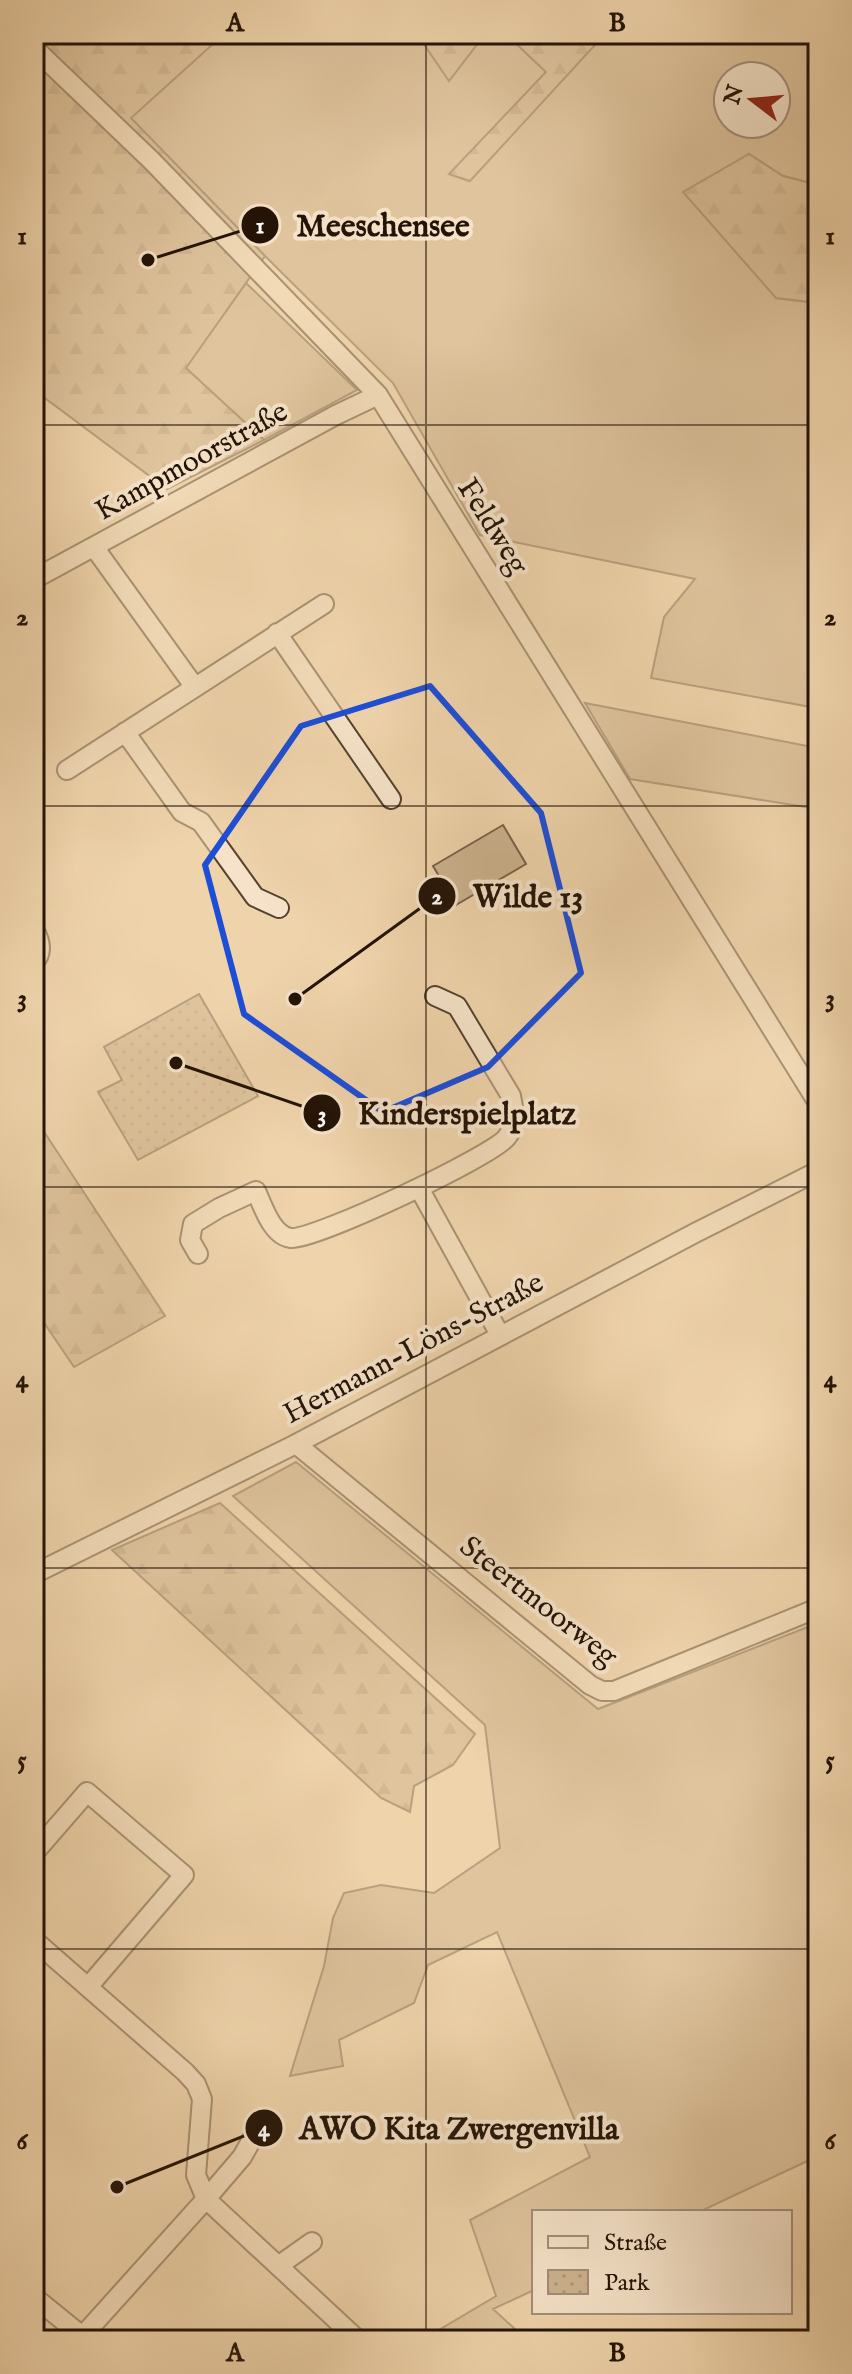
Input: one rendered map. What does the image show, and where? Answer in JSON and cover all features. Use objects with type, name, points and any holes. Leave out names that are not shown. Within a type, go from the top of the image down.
[{"type":"street","name":"Feldweg","points":[[34,48],[163,172],[378,395],[818,1103]]},
{"type":"street","name":"Kampmoorstraße","points":[[34,579],[378,395]]},
{"type":"street","points":[[94,547],[194,686]]},
{"type":"street","points":[[67,770],[324,604]]},
{"type":"street","points":[[277,633],[391,799]]},
{"type":"street","points":[[125,732],[182,812],[201,822],[255,897],[279,908]]},
{"type":"street","points":[[34,929],[40,941],[39,957],[34,962]]},
{"type":"street","points":[[198,1254],[190,1240],[193,1224],[256,1191],[276,1230],[290,1238],[329,1228],[419,1188],[498,1147],[508,1137],[514,1123],[511,1096],[457,1006],[435,996]]},
{"type":"street","name":"Hermann-Löns-Straße","points":[[34,1574],[296,1444],[818,1171]]},
{"type":"street","points":[[419,1188],[500,1335]]},
{"type":"street","name":"Steertmoorweg","points":[[296,1444],[577,1675],[602,1691],[614,1691],[818,1608]]},
{"type":"street","points":[[34,1853],[87,1792],[184,1875],[88,1987]]},
{"type":"street","points":[[34,1940],[196,2084],[202,2099],[196,2175],[206,2199],[358,2340]]},
{"type":"street","points":[[34,2297],[83,2339],[242,2157],[255,2134]]},
{"type":"street","points":[[278,2266],[312,2242]]},
{"type":"highlighted area","points":[[430,686],[541,813],[581,973],[488,1067],[383,1112],[244,1014],[205,865],[301,726]]},
{"type":"green space","points":[[34,34],[224,34],[131,118],[265,256],[186,368],[264,440],[167,489],[34,390]]},
{"type":"green space","points":[[224,34],[417,34],[449,80],[485,34],[506,34],[546,72],[450,174],[469,181],[605,34],[818,34],[818,185],[783,176],[749,154],[776,298],[818,303],[818,667],[811,707],[651,678],[664,617],[695,579],[480,535],[393,383],[130,118]]},
{"type":"green space","points":[[417,34],[485,34],[449,81]]},
{"type":"green space","points":[[506,34],[605,34],[470,181],[449,174],[546,72]]},
{"type":"green space","points":[[749,154],[783,176],[818,185],[818,303],[776,298],[683,192]]},
{"type":"green space","points":[[246,283],[357,390],[264,440],[185,368]]},
{"type":"green space","points":[[585,703],[818,748],[818,809],[630,779]]},
{"type":"green space","points":[[503,825],[526,864],[456,905],[433,866]]},
{"type":"green space","points":[[199,994],[258,1096],[138,1160],[98,1092],[122,1080],[104,1047]]},
{"type":"green space","points":[[37,1121],[165,1316],[74,1367],[34,1308],[34,1123]]},
{"type":"green space","points":[[296,1462],[598,1709],[818,1623],[818,2156],[703,2210],[532,2210],[532,2291],[493,2309],[527,2340],[422,2340],[496,2296],[470,2220],[590,2157],[497,1932],[428,1965],[414,2003],[339,2040],[343,2066],[290,2076],[324,1966],[333,1918],[344,1893],[381,1885],[434,1893],[500,1848],[485,1725],[233,1496]]},
{"type":"green space","points":[[220,1503],[475,1734],[453,1765],[414,1786],[410,1812],[381,1798],[112,1550]]},
{"type":"place","name":"Meeschensee","points":[[148,260]]},
{"type":"place","name":"Wilde 13","points":[[295,999]]},
{"type":"place","name":"Kinderspielplatz","points":[[176,1063]]},
{"type":"place","name":"AWO Kita Zwergenvilla","points":[[117,2187]]}]
